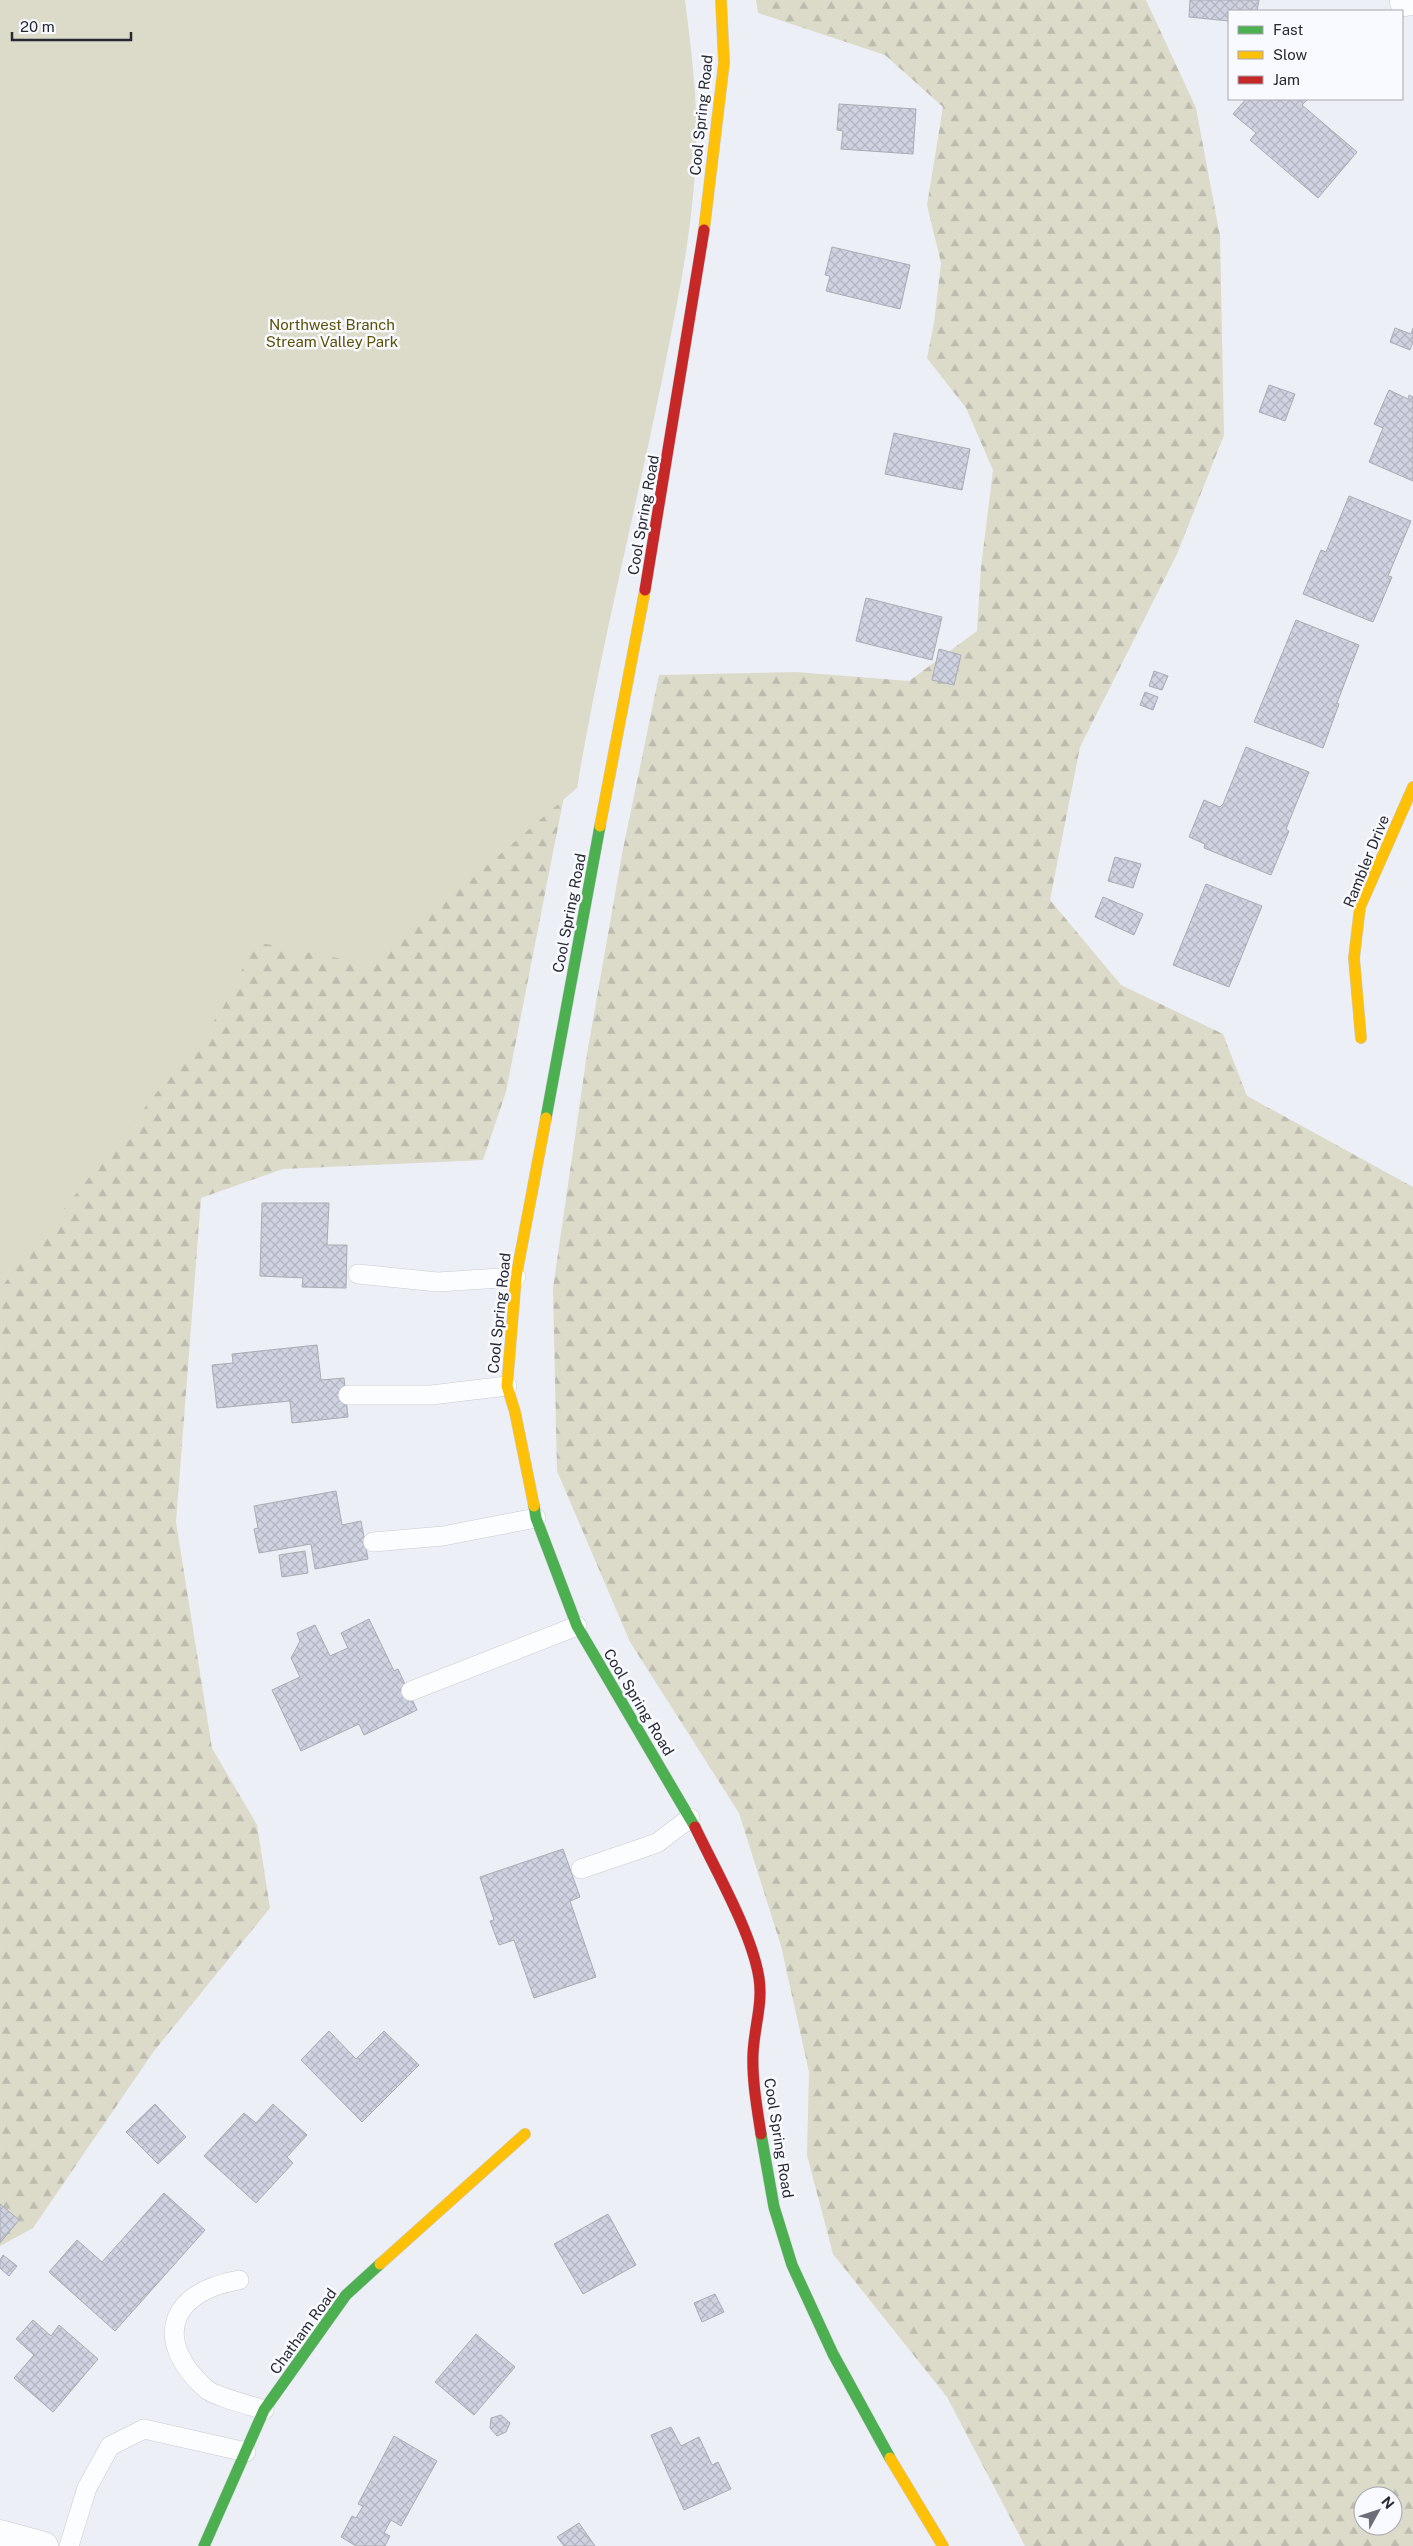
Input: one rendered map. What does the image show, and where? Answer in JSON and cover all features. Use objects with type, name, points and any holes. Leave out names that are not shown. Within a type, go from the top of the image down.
[{"type":"street","name":"Cool Spring Road","points":[[721,0],[724,63],[704,232],[684,363],[659,513],[516,1277],[507,1386],[515,1412],[536,1518],[577,1626],[690,1818],[749,1944],[759,1978],[760,2017],[753,2053],[756,2104],[774,2207],[792,2265],[833,2354],[885,2449],[943,2546]]},
{"type":"street","name":"Rambler Drive","points":[[1361,1038],[1354,958],[1360,907],[1413,787]]},
{"type":"street","name":"Chatham Road","points":[[204,2546],[264,2410],[346,2295],[525,2134]]},
{"type":"street","points":[[0,2534],[44,2546]]},
{"type":"lane","points":[[358,1274],[438,1282],[516,1277]]},
{"type":"lane","points":[[348,1395],[431,1395],[507,1386]]},
{"type":"lane","points":[[373,1542],[443,1536],[536,1518]]},
{"type":"lane","points":[[411,1691],[577,1626]]},
{"type":"lane","points":[[581,1869],[657,1843],[690,1818]]},
{"type":"lane","points":[[239,2280],[207,2288],[181,2308],[173,2329],[177,2355],[207,2391],[264,2410]]},
{"type":"lane","points":[[69,2546],[86,2488],[110,2446],[144,2429],[246,2452]]},
{"type":"green space","name":"Northwest Branch Stream Valley Park","points":[[0,0],[631,455],[506,1092],[483,1160],[283,1169],[201,1198],[176,1522],[212,1748],[257,1825],[270,1908],[154,2051],[33,2228],[0,2246]]},
{"type":"green space","name":"Northwest Branch Stream Valley Park","points":[[0,0],[685,0],[694,74],[696,130],[695,177],[689,234],[680,290],[596,685],[577,788],[372,965],[256,942],[221,1012],[0,1289]]},
{"type":"green space","points":[[756,0],[1146,0],[1196,108],[1220,236],[1224,435],[1177,554],[1080,747],[1050,900],[1121,985],[1223,1034],[1247,1096],[1413,1187],[1413,2546],[1025,2546],[947,2397],[833,2254],[807,2155],[809,2072],[781,1946],[739,1813],[630,1642],[557,1471],[553,1288],[587,1054],[622,854],[659,675],[796,672],[909,681],[977,631],[981,567],[993,470],[966,408],[927,358],[934,323],[941,263],[927,205],[943,107],[885,55],[758,13]]},
{"type":"building","points":[[1190,0],[1259,0],[1257,10],[1228,10],[1228,21],[1189,17]]},
{"type":"building","points":[[1245,100],[1307,100],[1302,105],[1357,152],[1318,198],[1250,140],[1256,133],[1233,114]]},
{"type":"building","points":[[839,104],[916,109],[913,154],[841,149],[843,131],[837,130]]},
{"type":"building","points":[[832,247],[910,265],[900,309],[826,291],[830,276],[825,275]]},
{"type":"building","points":[[1395,328],[1411,334],[1413,328],[1413,342],[1410,350],[1390,342]]},
{"type":"building","points":[[1269,385],[1295,394],[1285,421],[1259,412]]},
{"type":"building","points":[[1389,390],[1408,399],[1409,395],[1413,397],[1413,481],[1369,462],[1383,428],[1374,424]]},
{"type":"building","points":[[894,433],[970,449],[962,490],[885,474]]},
{"type":"building","points":[[1349,496],[1411,521],[1388,576],[1392,577],[1373,622],[1303,594],[1321,550],[1326,552]]},
{"type":"building","points":[[866,598],[942,617],[932,660],[856,641]]},
{"type":"building","points":[[1296,620],[1359,645],[1337,703],[1339,704],[1323,748],[1254,722]]},
{"type":"building","points":[[939,649],[961,655],[954,685],[932,680]]},
{"type":"building","points":[[1154,671],[1168,676],[1162,690],[1149,686]]},
{"type":"building","points":[[1145,692],[1158,697],[1153,710],[1140,705]]},
{"type":"building","points":[[1246,747],[1309,772],[1286,829],[1289,831],[1271,875],[1204,848],[1205,844],[1189,837],[1204,800],[1220,807],[1223,804]]},
{"type":"building","points":[[1115,857],[1141,864],[1133,888],[1108,881]]},
{"type":"building","points":[[1206,884],[1262,906],[1229,987],[1173,965]]},
{"type":"building","points":[[1103,897],[1143,914],[1134,935],[1095,917]]},
{"type":"building","points":[[262,1203],[329,1203],[327,1245],[347,1245],[346,1288],[302,1287],[303,1278],[260,1276]]},
{"type":"building","points":[[317,1345],[321,1380],[344,1378],[348,1417],[292,1423],[290,1401],[217,1408],[212,1365],[233,1363],[232,1354]]},
{"type":"building","points":[[336,1491],[342,1525],[361,1521],[368,1559],[315,1569],[311,1544],[259,1553],[254,1529],[258,1528],[254,1506]]},
{"type":"building","points":[[305,1551],[308,1573],[282,1577],[279,1555]]},
{"type":"building","points":[[369,1619],[394,1671],[398,1669],[417,1710],[364,1735],[359,1724],[301,1751],[272,1690],[300,1677],[291,1658],[300,1641],[297,1633],[315,1625],[330,1656],[348,1648],[341,1633]]},
{"type":"building","points":[[563,1849],[580,1897],[570,1901],[596,1977],[534,1998],[514,1940],[499,1945],[490,1921],[494,1920],[480,1877]]},
{"type":"building","points":[[329,2031],[356,2059],[384,2031],[419,2065],[362,2122],[301,2060]]},
{"type":"building","points":[[155,2104],[186,2137],[158,2164],[126,2132]]},
{"type":"building","points":[[273,2104],[307,2135],[287,2157],[293,2163],[256,2203],[204,2156],[244,2113],[256,2123]]},
{"type":"building","points":[[164,2193],[205,2230],[115,2331],[49,2272],[77,2240],[102,2262]]},
{"type":"building","points":[[0,2204],[19,2220],[0,2243]]},
{"type":"building","points":[[608,2214],[636,2265],[583,2294],[554,2244]]},
{"type":"building","points":[[3,2255],[17,2266],[9,2276],[0,2268],[0,2260]]},
{"type":"building","points":[[715,2294],[724,2312],[702,2322],[694,2303]]},
{"type":"building","points":[[33,2320],[51,2336],[59,2325],[98,2359],[53,2412],[14,2378],[34,2355],[16,2339]]},
{"type":"building","points":[[476,2334],[515,2367],[474,2415],[435,2382]]},
{"type":"building","points":[[501,2415],[510,2423],[506,2432],[497,2436],[490,2428],[491,2418]]},
{"type":"building","points":[[671,2427],[681,2446],[699,2437],[712,2465],[718,2462],[731,2489],[684,2510],[651,2435]]},
{"type":"building","points":[[394,2436],[437,2461],[401,2526],[391,2520],[384,2533],[390,2536],[385,2546],[356,2546],[341,2537],[352,2516],[356,2518],[363,2506],[358,2504]]},
{"type":"building","points":[[579,2523],[595,2546],[564,2546],[557,2537]]},
{"type":"traffic: fast","points":[[546,1118],[600,826]]},
{"type":"traffic: fast","points":[[534,1506],[536,1518],[577,1626],[695,1827]]},
{"type":"traffic: fast","points":[[761,2134],[774,2207],[792,2265],[833,2354],[890,2458]]},
{"type":"traffic: fast","points":[[204,2546],[264,2410],[346,2295],[380,2264]]},
{"type":"traffic: slow","points":[[704,230],[724,63],[721,0]]},
{"type":"traffic: slow","points":[[600,826],[645,590]]},
{"type":"traffic: slow","points":[[1361,1038],[1354,958],[1360,907],[1413,787]]},
{"type":"traffic: slow","points":[[534,1506],[515,1412],[507,1386],[516,1277],[546,1118]]},
{"type":"traffic: slow","points":[[380,2264],[525,2134]]},
{"type":"traffic: slow","points":[[890,2458],[943,2546]]},
{"type":"traffic: jam","points":[[645,590],[704,230]]},
{"type":"traffic: jam","points":[[695,1827],[741,1922],[749,1941],[759,1978],[760,1997],[753,2064],[761,2134]]}]
